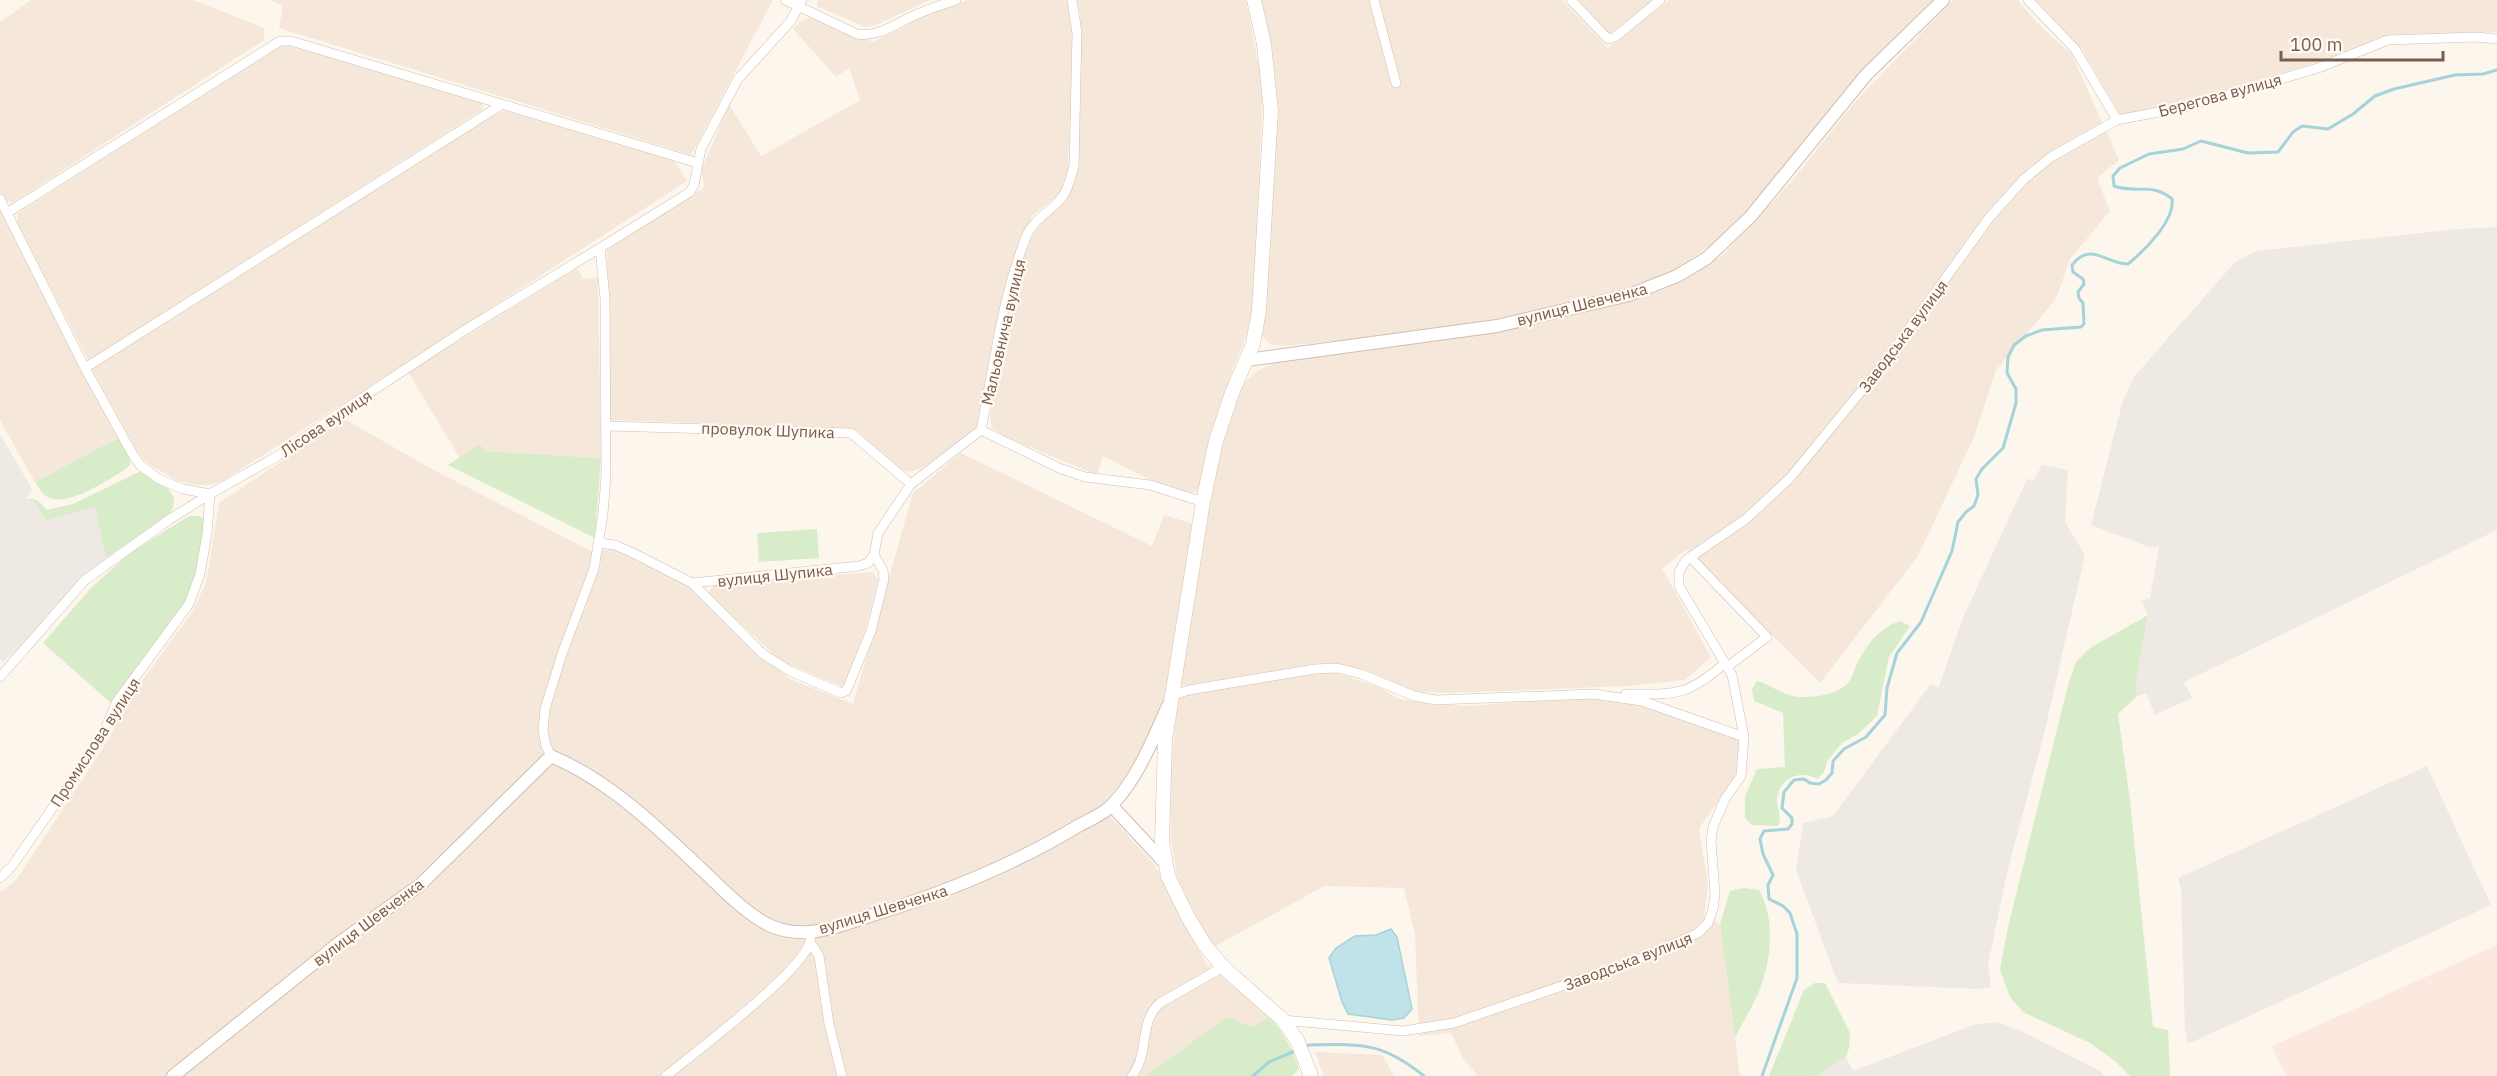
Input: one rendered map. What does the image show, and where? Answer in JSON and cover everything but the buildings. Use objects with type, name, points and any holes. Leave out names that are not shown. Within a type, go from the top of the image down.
[{"type":"main road","name":"вулиця Шевченка","points":[[1254,0],[1264,44],[1271,111],[1259,311],[1247,360],[1221,423],[1203,502],[1165,741],[1162,791],[1163,861],[1188,917],[1204,944],[1223,967],[1283,1020],[1297,1040],[1309,1070]]},
{"type":"street","points":[[785,0],[800,3],[857,34],[871,35],[918,13],[956,0]]},
{"type":"street","name":"Мальовнича вулиця","points":[[981,430],[1015,268],[1028,234],[1037,221],[1063,196],[1074,166],[1077,33],[1072,0]]},
{"type":"street","points":[[1374,0],[1396,83]]},
{"type":"street","points":[[1571,0],[1605,37],[1614,37],[1660,0]]},
{"type":"street","name":"вулиця Шевченка","points":[[1247,360],[1497,326],[1629,295],[1676,277],[1707,258],[1737,232],[1866,75],[1943,0]]},
{"type":"street","points":[[2028,0],[2075,49],[2117,120]]},
{"type":"street","name":"Лісова вулиця","points":[[210,494],[276,457],[468,328],[690,192],[710,129],[738,79],[790,22],[800,3]]},
{"type":"street","name":"Берегова вулиця","points":[[2117,120],[2185,107],[2261,86],[2318,68],[2388,40],[2476,37],[2497,39]]},
{"type":"street","points":[[7,213],[280,41],[291,41],[698,163]]},
{"type":"street","points":[[85,368],[501,105]]},
{"type":"street","name":"Заводська вулиця","points":[[1283,1020],[1387,1030],[1418,1030],[1437,1027],[1500,1009],[1689,939],[1708,923],[1715,894],[1711,841],[1713,827],[1725,799],[1741,776],[1744,737],[1732,675],[1680,586],[1679,572],[1686,560],[1746,519],[1790,478],[1885,362],[1989,218],[2024,179],[2051,157],[2117,120]]},
{"type":"street","points":[[0,199],[85,368],[133,455],[141,466],[159,479],[183,489],[210,494]]},
{"type":"street","points":[[551,756],[546,746],[543,730],[545,709],[562,654],[594,569],[606,476],[605,298],[600,248]]},
{"type":"street","name":"провулок Шупика","points":[[607,426],[851,433],[911,484]]},
{"type":"street","points":[[599,543],[615,545],[693,583],[763,654],[776,664],[841,693],[848,687],[871,631],[884,579],[883,570],[874,555],[878,533],[911,484],[981,430],[1059,468],[1085,477],[1150,485],[1203,502]]},
{"type":"street","points":[[0,677],[85,580],[136,542],[210,494]]},
{"type":"street","name":"Промислова вулиця","points":[[0,878],[12,866],[102,737],[116,703],[189,604],[200,574],[207,534],[210,494]]},
{"type":"street","name":"вулиця Шупика","points":[[693,583],[859,566],[868,563],[874,555]]},
{"type":"street","points":[[1173,695],[1315,669],[1337,668],[1361,674],[1414,696],[1436,700],[1678,693],[1694,688],[1767,637],[1690,557]]},
{"type":"street","points":[[1593,694],[1642,701],[1744,737]]},
{"type":"street","name":"вулиця Шевченка","points":[[174,1076],[311,965],[420,885],[551,756],[573,765],[604,785],[665,834],[739,904],[765,924],[810,937],[837,926],[927,898],[991,873],[1041,849],[1112,806],[1134,776],[1173,695]]},
{"type":"street","name":"вулиця Шевченка","points":[[1112,806],[1163,861]]},
{"type":"street","points":[[666,1076],[775,986],[796,964],[810,937]]},
{"type":"street","points":[[810,937],[819,956],[829,1024],[842,1076]]},
{"type":"street","points":[[1132,1076],[1140,1061],[1145,1029],[1152,1010],[1223,967]]},
{"type":"shaded area","points":[[31,0],[193,0],[264,28],[264,40],[12,203],[5,200],[0,191],[0,22]]},
{"type":"shaded area","points":[[269,0],[773,0],[691,155],[279,28],[283,6]]},
{"type":"shaded area","points":[[818,0],[930,0],[876,25],[865,27],[817,6]]},
{"type":"shaded area","points":[[967,0],[1067,0],[1073,34],[1068,170],[1059,194],[1032,216],[1019,245],[1004,291],[977,430],[922,468],[907,472],[892,465],[858,431],[836,428],[610,420],[607,249],[705,187],[701,171],[729,104],[761,156],[860,100],[849,68],[836,77],[793,29],[799,22],[811,16],[873,42],[922,16]]},
{"type":"shaded area","points":[[1077,0],[1246,0],[1263,88],[1255,285],[1250,326],[1230,376],[1198,491],[1190,493],[1160,485],[1103,456],[1097,475],[1006,437],[992,428],[990,415],[1017,278],[1031,235],[1058,207],[1078,168],[1080,12]]},
{"type":"shaded area","points":[[1258,0],[1562,0],[1608,48],[1669,0],[1934,0],[1848,86],[1769,187],[1727,233],[1679,268],[1632,288],[1540,311],[1435,330],[1286,346],[1270,344],[1261,334],[1273,160]]},
{"type":"shaded area","points":[[1577,0],[1654,0],[1612,34],[1608,33]]},
{"type":"shaded area","points":[[1953,0],[2018,0],[2036,22],[2072,55],[2119,160],[2097,178],[2110,211],[2070,259],[2056,299],[1996,370],[1974,437],[1918,556],[1820,683],[1686,550],[1662,568],[1711,657],[1685,680],[1628,686],[1449,693],[1409,691],[1374,674],[1333,663],[1189,687],[1180,683],[1210,496],[1232,409],[1245,382],[1258,371],[1277,361],[1488,332],[1573,316],[1666,289],[1722,256],[1792,181],[1854,103]]},
{"type":"shaded area","points":[[2035,0],[2497,0],[2497,32],[2387,37],[2327,59],[2196,100],[2121,116],[2082,49]]},
{"type":"shaded area","points":[[283,44],[482,102],[483,109],[89,361],[17,224],[18,213]]},
{"type":"shaded area","points":[[504,110],[674,161],[687,181],[223,481],[209,485],[197,485],[178,481],[147,463],[137,451],[92,369]]},
{"type":"shaded area","points":[[0,211],[118,438],[35,482],[0,420]]},
{"type":"shaded area","points":[[2497,227],[2497,530],[2184,682],[2192,698],[2155,715],[2146,693],[2136,697],[2137,674],[2148,616],[2142,601],[2150,598],[2159,546],[2149,547],[2091,525],[2123,400],[2134,377],[2235,262],[2256,251]]},
{"type":"shaded area","points":[[577,268],[583,279],[598,277],[601,458],[484,451],[479,444],[460,458],[408,372]]},
{"type":"shaded area","points":[[345,419],[426,466],[591,551],[615,549],[690,587],[756,654],[792,680],[853,704],[913,493],[961,453],[1152,546],[1164,515],[1198,525],[1167,692],[1148,741],[1134,766],[1104,804],[1110,816],[1155,865],[1205,962],[1269,1017],[1252,1027],[1226,1018],[1145,1076],[0,1076],[0,892],[16,880],[109,739],[127,701],[191,614],[206,583],[219,503]]},
{"type":"shaded area","points":[[0,434],[32,489],[26,499],[33,499],[46,521],[96,505],[106,558],[76,584],[23,645],[3,662],[0,659]]},
{"type":"shaded area","points":[[2042,465],[2068,470],[2065,522],[2085,555],[2044,734],[2007,873],[1988,965],[1991,987],[1978,989],[1838,983],[1796,870],[1803,823],[1833,816],[1930,685],[1939,687],[1962,620],[2027,479],[2034,480]]},
{"type":"shaded area","points":[[873,572],[878,580],[864,635],[843,687],[781,661],[708,593],[715,584]]},
{"type":"shaded area","points":[[1336,673],[1376,686],[1399,699],[1432,704],[1469,706],[1594,696],[1634,703],[1739,738],[1736,777],[1699,828],[1708,884],[1704,916],[1720,924],[1740,1076],[1478,1076],[1462,1057],[1451,1033],[1419,1036],[1415,934],[1404,888],[1324,886],[1214,947],[1188,907],[1177,877],[1171,838],[1170,778],[1178,698],[1183,695],[1302,675]]},
{"type":"shaded area","points":[[2427,766],[2491,905],[2188,1044],[2185,1030],[2181,889],[2178,878]]},
{"type":"shaded area","points":[[2497,945],[2497,1076],[2286,1076],[2272,1046]]},
{"type":"shaded area","points":[[1998,1022],[2021,1031],[2100,1071],[2105,1076],[1815,1076],[1846,1057],[1853,1071],[1976,1024]]},
{"type":"shaded area","points":[[1315,1052],[1382,1055],[1394,1076],[1324,1076]]},
{"type":"green space","points":[[118,438],[130,457],[130,465],[96,487],[64,499],[54,499],[44,495],[35,482]]},
{"type":"green space","points":[[480,444],[484,451],[601,458],[595,538],[448,465]]},
{"type":"green space","points":[[141,471],[171,493],[174,499],[170,514],[106,558],[95,506],[46,521],[33,499],[47,510],[73,504]]},
{"type":"green space","points":[[189,516],[200,516],[205,521],[199,567],[184,607],[111,703],[43,643],[91,588],[130,553]]},
{"type":"green space","points":[[817,529],[819,558],[759,562],[757,533]]},
{"type":"green space","points":[[2148,615],[2137,674],[2136,697],[2118,714],[2130,800],[2153,1027],[2168,1030],[2170,1076],[2130,1076],[2115,1061],[2090,1043],[2023,1012],[2010,997],[2000,970],[2008,927],[2068,685],[2076,662],[2090,648]]},
{"type":"green space","points":[[1900,621],[1910,626],[1889,657],[1877,716],[1858,734],[1842,743],[1828,760],[1824,772],[1817,779],[1798,775],[1782,785],[1777,798],[1780,820],[1778,826],[1752,825],[1745,818],[1745,796],[1757,769],[1785,767],[1783,713],[1754,701],[1752,689],[1757,681],[1788,695],[1800,697],[1832,693],[1848,683],[1860,658],[1873,639],[1885,628]]},
{"type":"green space","points":[[1744,888],[1759,890],[1764,900],[1769,922],[1770,946],[1760,987],[1735,1038],[1720,924],[1730,891]]},
{"type":"green space","points":[[1815,983],[1825,983],[1850,1033],[1846,1057],[1815,1076],[1769,1076],[1804,990]]},
{"type":"green space","points":[[1227,1017],[1252,1027],[1269,1017],[1287,1041],[1299,1069],[1292,1076],[1145,1076]]},
{"type":"water","points":[[1391,929],[1397,937],[1412,1009],[1404,1018],[1392,1020],[1348,1014],[1342,1002],[1329,958],[1336,948],[1355,936],[1376,935]]},
{"type":"waterway","points":[[1762,1076],[1797,978],[1797,934],[1790,913],[1783,906],[1769,899],[1768,885],[1773,875],[1763,854],[1760,839],[1764,831],[1788,829],[1792,824],[1792,818],[1782,808],[1784,792],[1794,780],[1804,779],[1810,783],[1819,784],[1826,780],[1832,773],[1833,761],[1844,749],[1866,737],[1885,715],[1887,688],[1897,653],[1921,622],[1952,551],[1958,522],[1974,506],[1978,495],[1976,479],[1982,469],[2003,448],[2016,403],[2016,389],[2007,373],[2008,357],[2014,345],[2026,336],[2042,330],[2081,327],[2084,324],[2083,303],[2078,292],[2084,284],[2083,279],[2073,272],[2072,265],[2079,258],[2092,254],[2128,264],[2150,244],[2169,217],[2172,199],[2158,191],[2114,186],[2113,176],[2120,168],[2149,154],[2183,149],[2201,141],[2248,153],[2278,152],[2293,132],[2302,126],[2328,129],[2353,114],[2375,96],[2394,89],[2455,75],[2483,74],[2497,70]]},
{"type":"waterway","points":[[1303,1047],[1309,1045],[1371,1047],[1396,1057],[1424,1076]]},
{"type":"waterway","points":[[1253,1076],[1269,1062],[1297,1050]]}]
